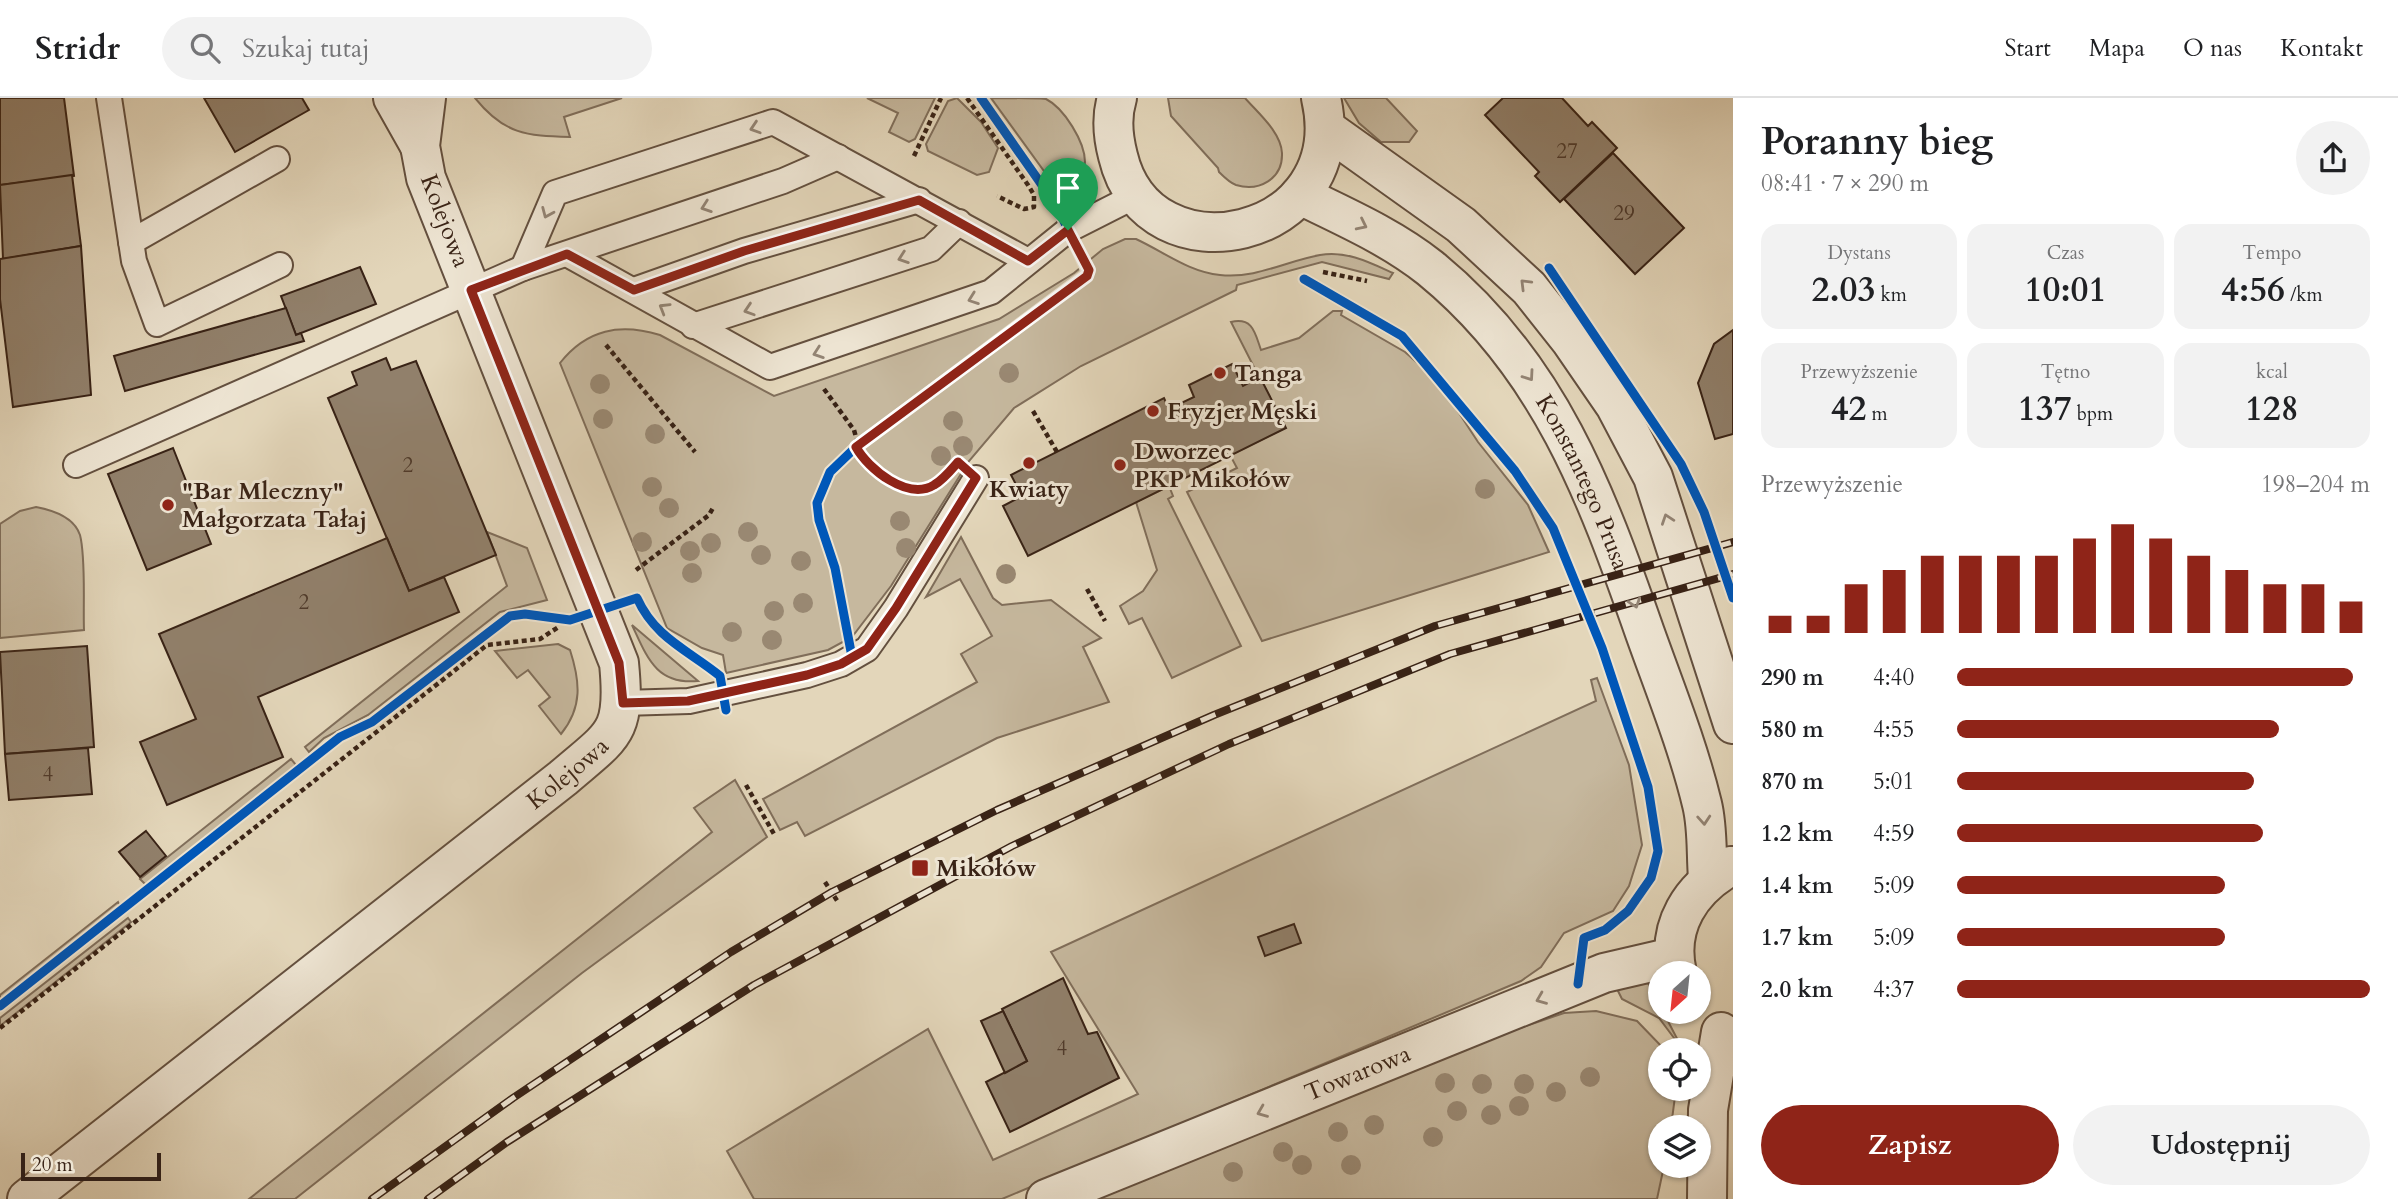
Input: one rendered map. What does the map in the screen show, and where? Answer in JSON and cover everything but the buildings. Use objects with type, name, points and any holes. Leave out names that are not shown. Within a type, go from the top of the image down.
[{"type":"street","name":"Kolejowa","points":[[393,98],[421,146]]},
{"type":"street","name":"Kolejowa","points":[[27,1199],[562,778],[601,746],[617,726],[623,703],[619,663],[426,178],[421,146],[426,98]]},
{"type":"street","points":[[1110,101],[1113,138],[1121,168],[1137,195],[1159,216],[1188,229],[1218,234],[1249,229],[1268,221],[1300,195],[1314,175],[1322,152],[1323,113]]},
{"type":"street","points":[[1323,113],[1461,225],[1529,288],[1572,341],[1615,405],[1653,477],[1733,723]]},
{"type":"street","name":"Konstantego Prusa","points":[[1300,195],[1378,233],[1439,277],[1479,314],[1514,356],[1571,445],[1609,530],[1689,757],[1721,872]]},
{"type":"street","points":[[1676,961],[1681,918],[1689,900],[1721,872]]},
{"type":"street","name":"Towarowa","points":[[1046,1199],[1604,974],[1648,968]]},
{"type":"street","points":[[1707,1199],[1708,1110],[1717,1027]]},
{"type":"lane","points":[[109,98],[134,261],[157,324],[281,265]]},
{"type":"lane","points":[[523,268],[555,192],[773,122],[1028,261]]},
{"type":"lane","points":[[76,465],[523,268],[783,181],[838,157]]},
{"type":"lane","points":[[131,242],[277,159]]},
{"type":"lane","points":[[567,254],[770,367],[991,292],[1068,230],[1137,195]]},
{"type":"lane","points":[[634,290],[744,251],[919,200]]},
{"type":"lane","points":[[693,326],[931,248],[959,222]]},
{"type":"lane","points":[[623,703],[688,701],[807,675],[841,664],[867,649],[896,608],[976,478]]},
{"type":"path","points":[[914,156],[941,98]]},
{"type":"path","points":[[967,98],[1028,185],[1034,195],[1034,207],[1024,209],[997,196]]},
{"type":"path","points":[[1323,272],[1375,282]]},
{"type":"path","points":[[606,345],[695,452]]},
{"type":"path","points":[[824,389],[854,430],[856,447],[879,472],[911,489],[933,486],[958,462],[976,478]]},
{"type":"path","points":[[1032,411],[1057,452]]},
{"type":"path","points":[[848,455],[867,439]]},
{"type":"path","points":[[636,570],[709,515],[714,506]]},
{"type":"path","points":[[1087,589],[1105,621]]},
{"type":"path","points":[[550,616],[569,620]]},
{"type":"path","points":[[0,1028],[487,645],[540,639],[569,620]]},
{"type":"path","points":[[372,722],[488,631]]},
{"type":"path","points":[[746,785],[774,834]]},
{"type":"path","points":[[825,882],[838,901]]},
{"type":"shaded area","points":[[475,98],[622,98],[564,117],[570,137],[541,136],[517,131],[496,119]]},
{"type":"shaded area","points":[[867,98],[935,98],[915,139],[909,142],[889,132],[898,113]]},
{"type":"shaded area","points":[[957,98],[981,122],[998,148],[989,172],[977,175],[928,151],[926,144],[948,101]]},
{"type":"shaded area","points":[[991,98],[1046,99],[1066,118],[1081,145],[1085,162],[1079,183],[1065,200]]},
{"type":"shaded area","points":[[1168,98],[1245,98],[1268,123],[1281,145],[1281,162],[1274,176],[1253,187],[1232,183],[1219,172],[1171,116]]},
{"type":"shaded area","points":[[1344,98],[1386,98],[1417,131],[1409,142],[1381,142],[1359,123]]},
{"type":"shaded area","points":[[1125,239],[1136,239],[1187,266],[1220,275],[1246,274],[1330,254],[1358,258],[1393,273],[1389,279],[1322,262],[1237,285],[1236,290],[1081,366],[1014,408],[969,461],[891,586],[852,637],[828,650],[726,673],[723,655],[702,648],[667,628],[560,363],[570,352],[593,336],[605,332],[645,331],[660,335],[774,396],[999,319],[1074,273],[1103,249]]},
{"type":"shaded area","points":[[1333,311],[1342,311],[1341,315],[1405,352],[1438,381],[1478,442],[1528,505],[1549,552],[1262,641],[1187,492],[1237,468],[1230,455],[1285,428],[1231,322],[1249,324],[1261,350],[1299,338]]},
{"type":"shaded area","points":[[1169,486],[1173,496],[1168,499],[1241,646],[1172,678],[1142,618],[1129,624],[1120,606],[1143,591],[1157,570],[1136,502]]},
{"type":"shaded area","points":[[36,507],[68,519],[80,535],[84,569],[84,630],[0,638],[0,524],[20,511]]},
{"type":"shaded area","points":[[487,532],[527,548],[547,600],[500,612],[368,715],[324,738],[309,752],[305,747],[507,586]]},
{"type":"shaded area","points":[[961,537],[993,598],[1002,605],[1051,600],[1101,638],[1083,647],[1109,702],[997,738],[805,836],[797,822],[780,830],[763,799],[977,682],[961,654],[992,636],[960,579],[926,597]]},
{"type":"shaded area","points":[[632,625],[698,681],[684,681],[663,673],[648,658]]},
{"type":"shaded area","points":[[558,644],[570,650],[578,694],[573,714],[561,734],[539,706],[550,697],[528,670],[517,678],[495,651]]},
{"type":"shaded area","points":[[1597,678],[1629,765],[1642,845],[1629,886],[1613,911],[1564,933],[1541,967],[1521,981],[1002,1199],[754,1199],[727,1151],[928,1029],[993,1160],[1138,1094],[1051,952],[1596,701],[1591,680]]},
{"type":"shaded area","points":[[291,759],[296,765],[147,886],[140,879]]},
{"type":"shaded area","points":[[735,780],[767,837],[582,973],[295,1199],[249,1199],[712,832],[694,808]]},
{"type":"shaded area","points":[[118,902],[120,907],[0,1001],[0,995]]},
{"type":"shaded area","points":[[128,918],[131,922],[0,1026],[0,1018]]},
{"type":"shaded area","points":[[1647,981],[1648,1012],[1622,999],[1615,985]]},
{"type":"shaded area","points":[[1596,1011],[1637,1021],[1653,1038],[1648,1038],[1648,1101],[1674,1101],[1673,1115],[1648,1115],[1648,1178],[1661,1178],[1657,1199],[1079,1199],[1420,1062],[1564,1013]]},
{"type":"shaded area","points":[[1664,1024],[1669,1024],[1677,1038]]},
{"type":"railway","points":[[372,1199],[513,1098],[731,952],[832,892],[997,810],[1214,715],[1435,626],[1733,542]]},
{"type":"railway","points":[[428,1199],[507,1142],[754,985],[1012,846],[1229,744],[1450,654],[1733,574]]},
{"type":"cycle path","points":[[852,657],[835,568],[819,520],[817,503],[830,472],[856,447],[1088,273],[1058,208],[981,98]]},
{"type":"cycle path","points":[[1549,268],[1681,464],[1704,512],[1733,598]]},
{"type":"cycle path","points":[[1304,279],[1402,336],[1515,471],[1553,528],[1602,648],[1648,787],[1658,851],[1651,878],[1628,911],[1605,930],[1584,938],[1578,984]]},
{"type":"cycle path","points":[[723,693],[807,675],[841,664],[867,649],[896,608],[976,478]]},
{"type":"cycle path","points":[[0,1006],[340,737],[372,722],[510,616],[525,614],[570,620],[637,598],[644,612],[663,633],[720,676],[726,710]]},
{"type":"place","name":"Tanga","points":[[1220,373]]},
{"type":"place","name":"Fryzjer Męski","points":[[1153,411]]},
{"type":"place","name":"Kwiaty","points":[[1029,463]]},
{"type":"place","name":"Dworzec PKP Mikołów","points":[[1120,465]]},
{"type":"place","name":"\"Bar Mleczny\" Małgorzata Tałaj","points":[[168,505]]},
{"type":"place","name":"Mikołów","points":[[920,868]]},
{"type":"route","points":[[919,200],[1028,261],[1068,230],[1089,270],[1087,276],[856,447],[879,472],[891,481],[911,489],[933,486],[958,462],[976,478],[896,608],[867,649],[841,664],[807,675],[688,701],[623,703],[619,663],[471,290],[523,268],[567,254],[634,290],[744,251],[919,200]]}]
